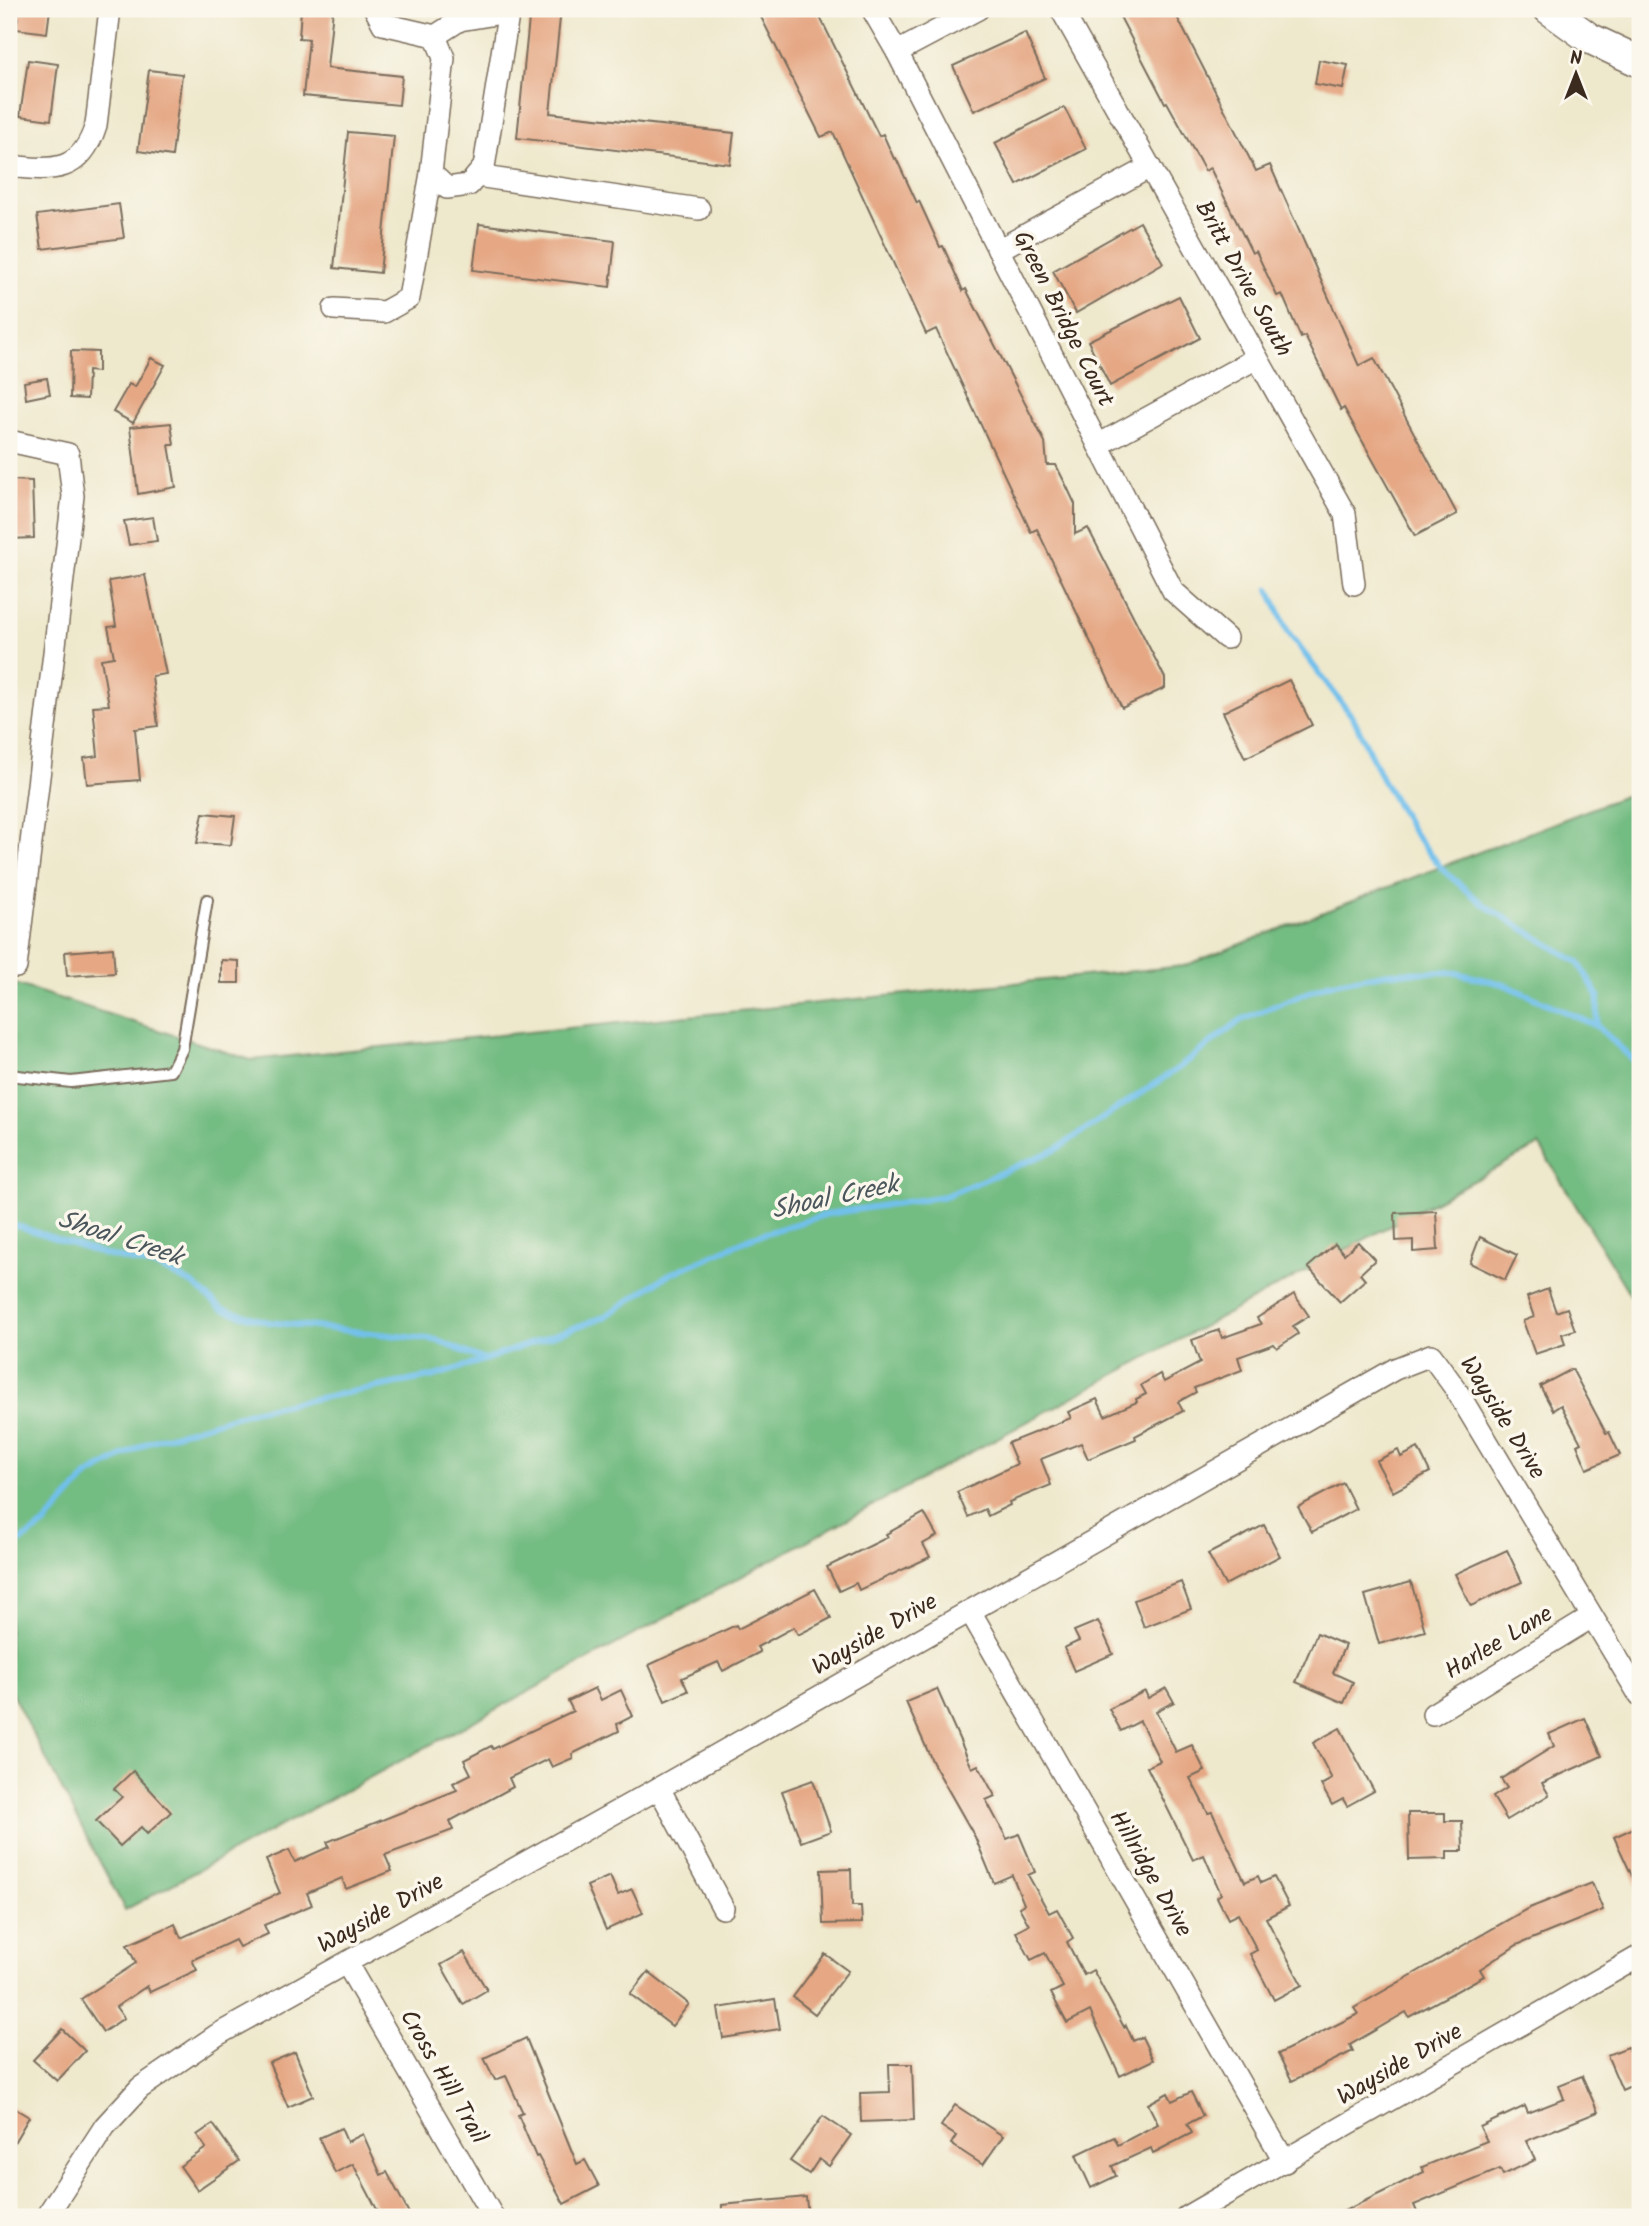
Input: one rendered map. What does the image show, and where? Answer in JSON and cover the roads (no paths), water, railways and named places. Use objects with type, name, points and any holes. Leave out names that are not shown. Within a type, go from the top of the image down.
[{"type":"street","points":[[9,166],[39,169],[61,167],[80,158],[90,143],[96,125],[110,9]]},
{"type":"street","points":[[375,9],[383,24],[435,36],[460,20],[509,10],[484,167],[469,185],[447,188],[431,173]]},
{"type":"street","name":"Green Bridge Court","points":[[872,9],[897,52],[1173,591],[1226,638]]},
{"type":"street","points":[[897,52],[978,9]]},
{"type":"street","name":"Britt Drive South","points":[[1061,9],[1345,514],[1354,584]]},
{"type":"street","points":[[1549,9],[1589,38],[1640,62]]},
{"type":"street","points":[[334,309],[384,312],[409,298],[431,173],[443,58],[435,36]]},
{"type":"street","points":[[998,250],[1150,167]]},
{"type":"street","points":[[477,176],[699,209]]},
{"type":"street","points":[[1098,444],[1257,358]]},
{"type":"street","points":[[9,441],[68,454],[74,496],[16,967]]},
{"type":"street","name":"Wayside Drive","points":[[46,2217],[105,2126],[140,2088],[217,2035],[659,1788],[1395,1369],[1431,1355],[1455,1388],[1640,1696]]},
{"type":"street","name":"Hillridge Drive","points":[[970,1611],[1285,2162]]},
{"type":"street","name":"Harlee Lane","points":[[1433,1714],[1592,1616]]},
{"type":"street","points":[[659,1788],[723,1908]]},
{"type":"street","name":"Wayside Drive","points":[[1186,2217],[1640,1956]]},
{"type":"street","name":"Cross Hill Trail","points":[[347,1964],[493,2217]]},
{"type":"lane","points":[[9,1075],[71,1082],[171,1071],[182,1049],[207,900]]},
{"type":"waterway","points":[[1269,589],[1288,632],[1354,719],[1382,779],[1413,832],[1444,871],[1484,905],[1578,962],[1598,995],[1597,1026]]},
{"type":"waterway","name":"Shoal Creek","points":[[9,1549],[44,1525],[88,1475],[149,1442],[256,1410],[435,1376],[604,1317],[668,1275],[753,1237],[828,1214],[945,1196],[1055,1150],[1180,1067],[1241,1020],[1328,984],[1389,973],[1452,972],[1503,984],[1597,1026],[1640,1066]]},
{"type":"waterway","name":"Shoal Creek","points":[[9,1223],[102,1254],[158,1267],[193,1284],[222,1309],[268,1322],[436,1340],[484,1360]]}]
